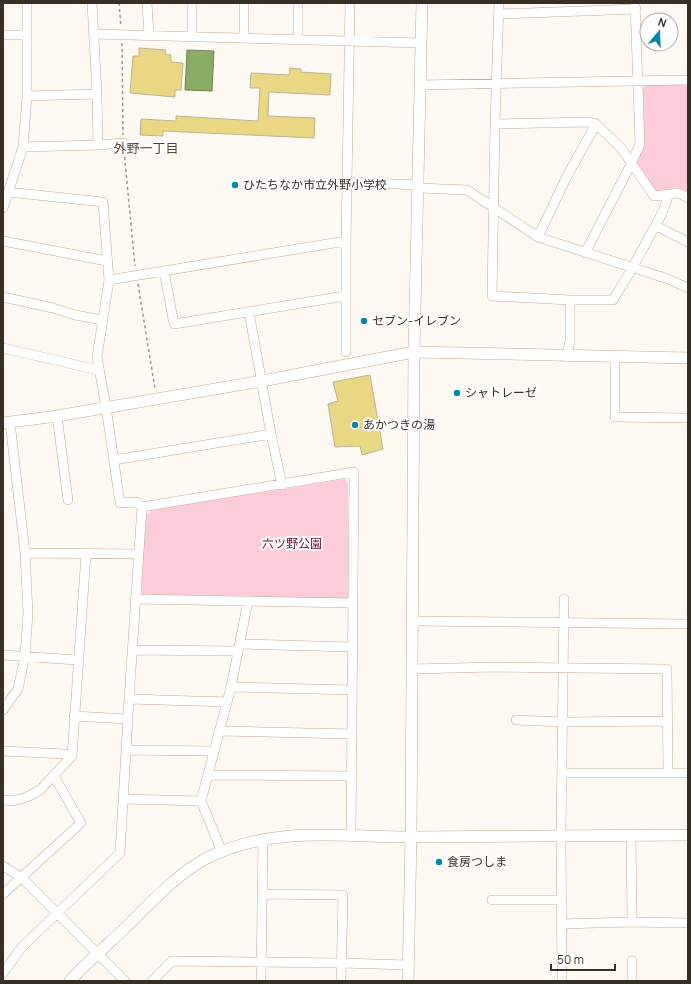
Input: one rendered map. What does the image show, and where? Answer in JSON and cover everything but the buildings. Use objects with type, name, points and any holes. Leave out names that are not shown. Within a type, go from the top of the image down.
[{"type":"street","points":[[3,208],[23,147],[27,96],[27,3]]},
{"type":"street","points":[[92,3],[98,146]]},
{"type":"street","points":[[147,3],[148,35]]},
{"type":"street","points":[[192,3],[192,37]]},
{"type":"street","points":[[244,3],[244,38]]},
{"type":"street","points":[[298,3],[298,39]]},
{"type":"street","points":[[346,352],[345,296],[350,3]]},
{"type":"street","points":[[408,981],[411,837],[414,352],[419,187],[422,3]]},
{"type":"street","points":[[499,3],[492,296],[570,300],[613,300],[633,268],[656,226],[666,206],[668,194]]},
{"type":"street","points":[[499,14],[635,6],[640,144],[631,164],[584,252]]},
{"type":"street","points":[[3,35],[27,34]]},
{"type":"street","points":[[94,34],[422,43]]},
{"type":"street","points":[[421,85],[688,80]]},
{"type":"street","points":[[27,96],[97,94]]},
{"type":"street","points":[[495,124],[587,122],[596,124],[621,148],[654,196],[678,193],[688,198]]},
{"type":"street","points":[[538,237],[566,178],[596,124]]},
{"type":"street","points":[[23,147],[98,146],[124,143]]},
{"type":"street","points":[[347,182],[467,190],[538,237],[668,279],[688,288]]},
{"type":"street","points":[[8,192],[103,202],[109,280],[96,357],[106,407],[120,503],[136,502],[142,507],[354,472],[351,835]]},
{"type":"street","points":[[656,226],[688,242]]},
{"type":"street","points":[[3,241],[107,261]]},
{"type":"street","points":[[109,280],[346,241]]},
{"type":"street","points":[[164,271],[174,324],[345,296]]},
{"type":"street","points":[[3,297],[102,320]]},
{"type":"street","points":[[567,356],[570,341],[570,300]]},
{"type":"street","points":[[249,312],[271,434],[282,484]]},
{"type":"street","points":[[3,348],[98,370]]},
{"type":"street","points":[[3,710],[18,689],[25,656],[28,613],[25,553],[7,423],[57,416],[262,381],[414,352],[688,358]]},
{"type":"street","points":[[615,357],[615,417],[688,418]]},
{"type":"street","points":[[57,416],[68,500]]},
{"type":"street","points":[[114,460],[271,434]]},
{"type":"street","points":[[3,973],[22,946],[120,852],[128,699],[142,507]]},
{"type":"street","points":[[25,553],[138,554]]},
{"type":"street","points":[[3,800],[13,801],[28,797],[40,790],[72,756],[77,660],[86,554]]},
{"type":"street","points":[[135,599],[353,603]]},
{"type":"street","points":[[562,981],[561,836],[564,722],[564,599]]},
{"type":"street","points":[[222,852],[201,801],[231,687],[248,601]]},
{"type":"street","points":[[413,621],[688,624]]},
{"type":"street","points":[[132,650],[352,646]]},
{"type":"street","points":[[3,655],[77,660]]},
{"type":"street","points":[[412,669],[494,667],[667,669],[668,773]]},
{"type":"street","points":[[231,687],[352,690]]},
{"type":"street","points":[[128,699],[227,702]]},
{"type":"street","points":[[74,716],[128,719]]},
{"type":"street","points":[[516,720],[564,722],[667,721]]},
{"type":"street","points":[[219,731],[352,734]]},
{"type":"street","points":[[126,750],[214,751]]},
{"type":"street","points":[[3,751],[65,754],[72,756]]},
{"type":"street","points":[[562,773],[688,773]]},
{"type":"street","points":[[208,775],[351,776]]},
{"type":"street","points":[[3,894],[80,823],[54,776]]},
{"type":"street","points":[[123,799],[201,801]]},
{"type":"street","points":[[70,981],[167,887],[185,872],[206,859],[247,842],[298,835],[411,837],[688,835]]},
{"type":"street","points":[[631,836],[632,922]]},
{"type":"street","points":[[261,981],[263,839]]},
{"type":"street","points":[[3,866],[22,878],[125,981]]},
{"type":"street","points":[[262,894],[343,895],[341,981]]},
{"type":"street","points":[[492,900],[562,900]]},
{"type":"street","points":[[561,924],[632,922],[688,923]]},
{"type":"street","points":[[152,981],[172,961],[408,965]]},
{"type":"street","points":[[632,961],[632,981]]},
{"type":"path","points":[[119,3],[122,34],[124,143],[136,275],[156,398]]},
{"type":"green space","points":[[646,85],[688,85],[688,192],[678,187],[655,193],[636,164],[644,146],[643,88]]},
{"type":"green space","name":"六ツ野公園","points":[[345,479],[348,484],[348,600],[142,595],[141,556],[144,516],[153,510]]},
{"type":"shaded area","points":[[187,50],[214,51],[212,91],[185,90]]},
{"type":"place","name":"ひたちなか市立外野小学校","points":[[235,185]]},
{"type":"place","name":"セブン-イレブン","points":[[364,321]]},
{"type":"place","name":"シャトレーゼ","points":[[457,393]]},
{"type":"place","name":"あかつきの湯","points":[[355,425]]},
{"type":"place","name":"食房つしま","points":[[439,862]]},
{"type":"district","name":"外野一丁目","points":[[146,148]]}]
